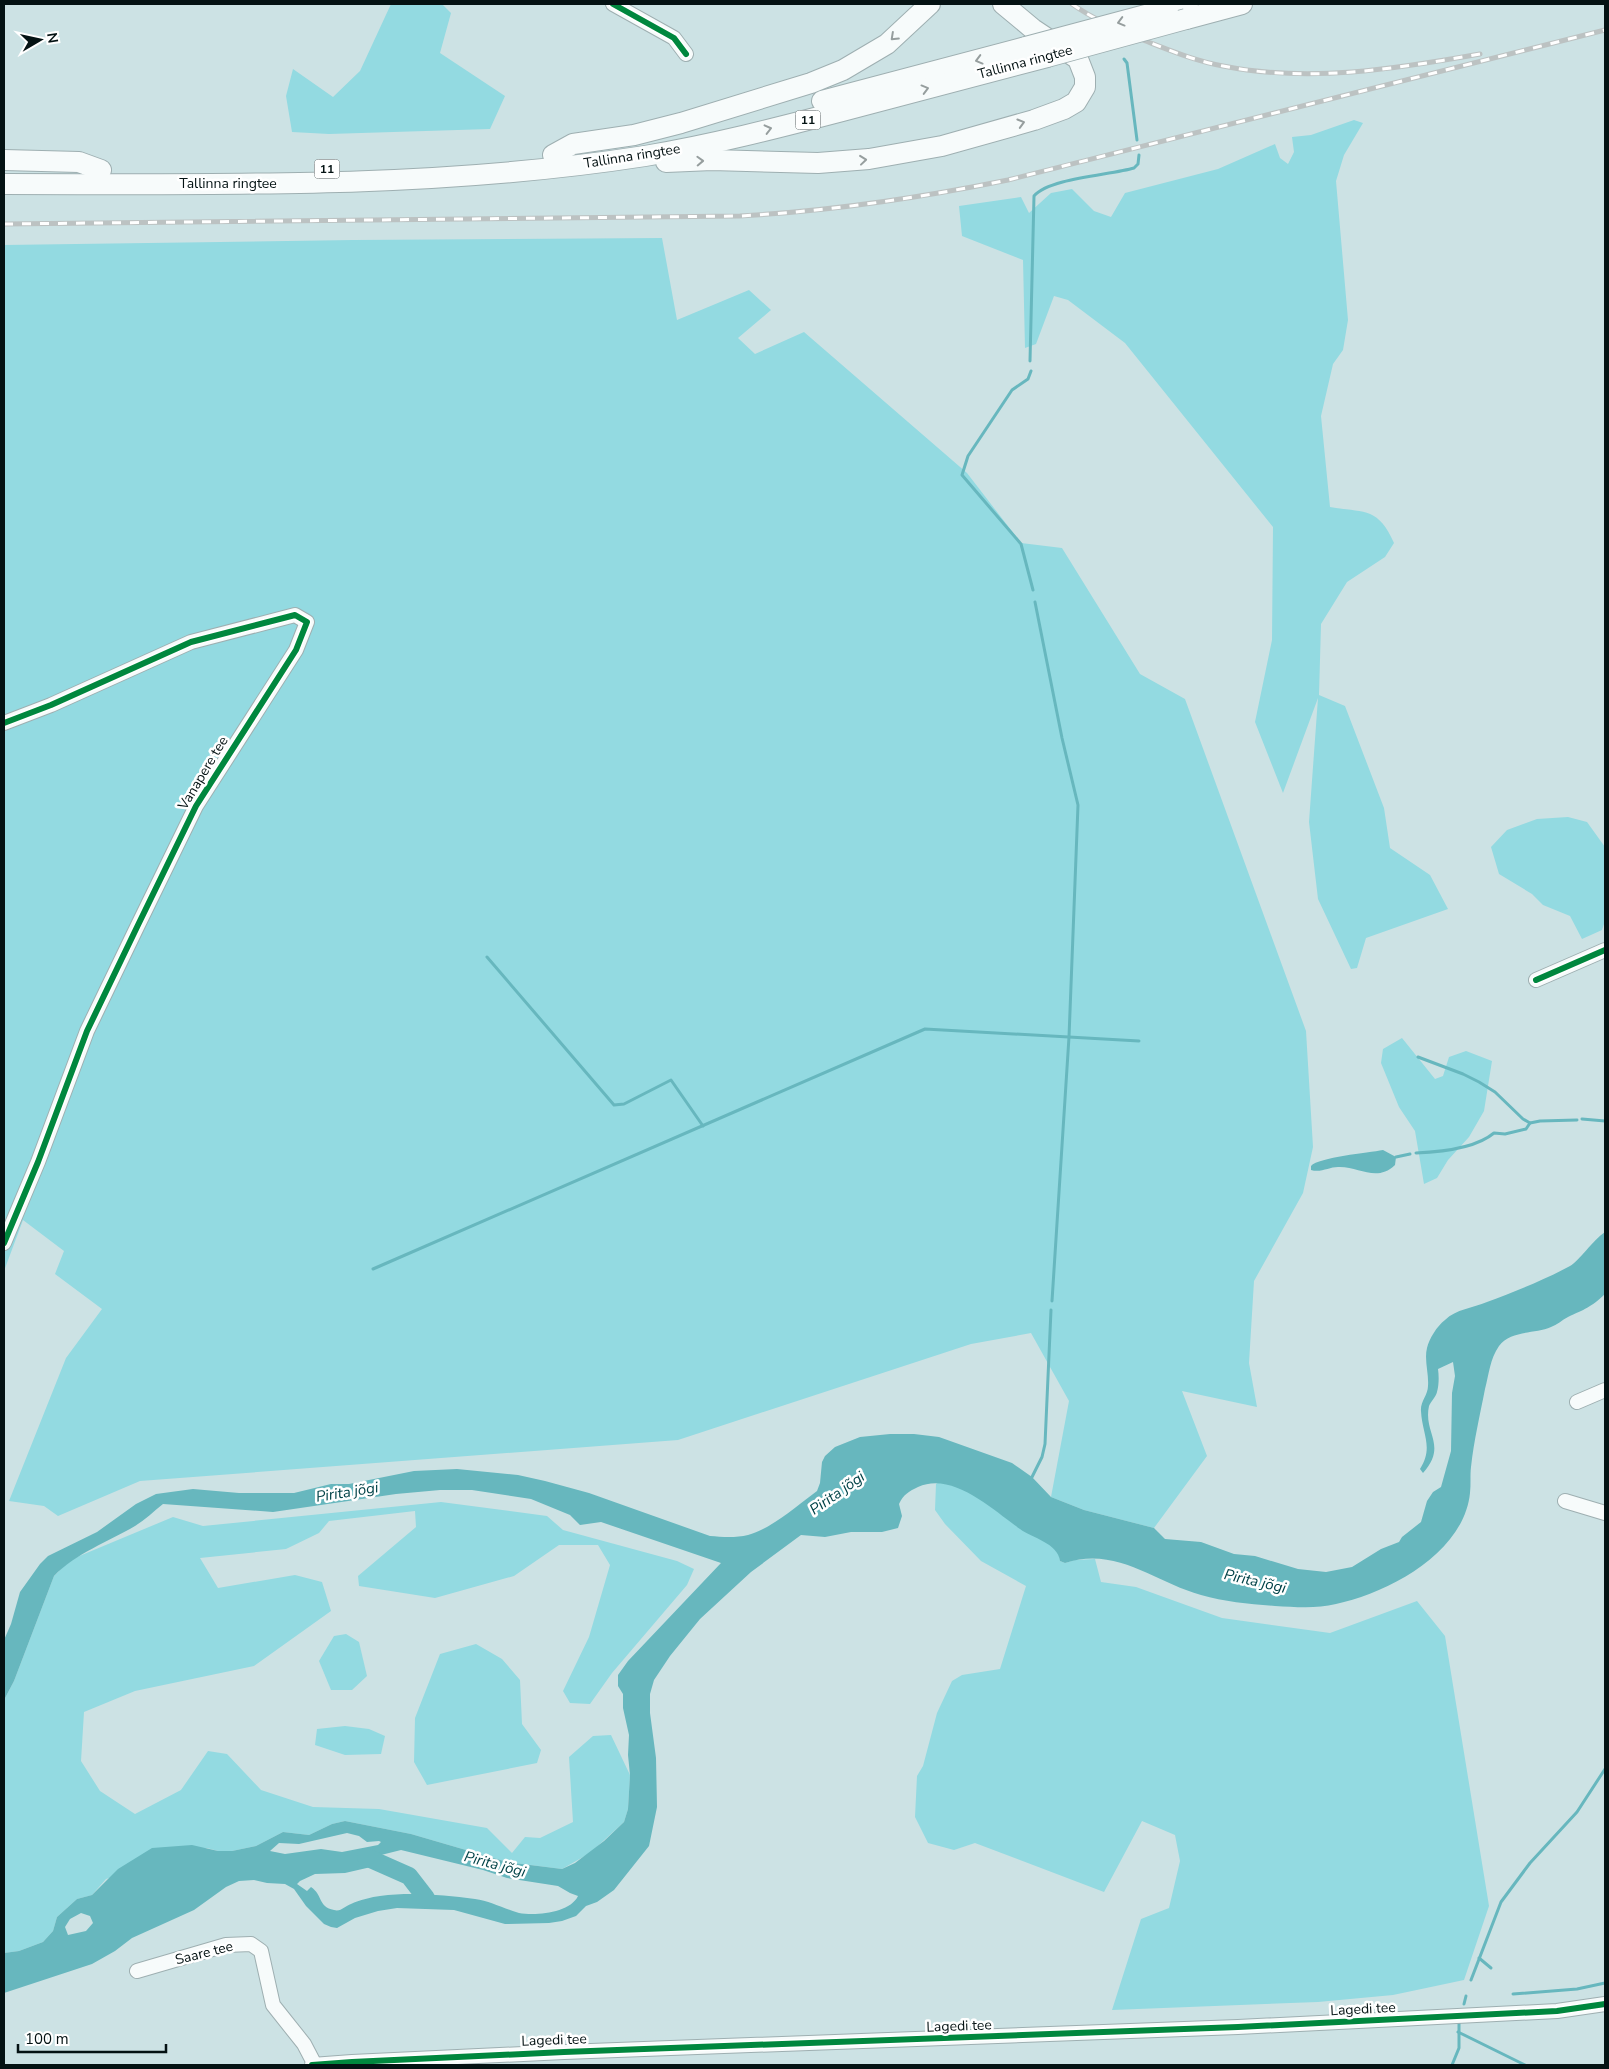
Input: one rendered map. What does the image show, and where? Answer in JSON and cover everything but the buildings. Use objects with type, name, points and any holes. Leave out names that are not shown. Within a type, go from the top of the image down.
[{"type":"highway","points":[[930,4],[887,44],[842,70],[811,83],[681,123],[634,135],[573,144],[559,161],[588,172],[673,162],[712,160],[818,163],[868,159],[942,146],[1041,117],[1064,109],[1076,102],[1085,87],[1085,77],[1078,59],[1033,29],[1003,4]]},
{"type":"highway","name":"Tallinna ringtee","points":[[4,170],[410,167],[646,156],[714,142],[1047,57],[1187,11],[1242,4]]},
{"type":"highway","name":"Tallinna ringtee","points":[[4,184],[354,182],[494,175],[716,128],[1168,9],[1187,11]]},
{"type":"highway","points":[[4,160],[78,162],[101,170]]},
{"type":"street","points":[[613,4],[674,38],[686,54]]},
{"type":"street","name":"Vanapere tee","points":[[4,723],[60,701],[191,642],[295,615],[307,622],[296,650],[196,806],[138,924],[87,1031],[38,1162],[4,1243]]},
{"type":"street","points":[[1536,980],[1605,950]]},
{"type":"street","points":[[1577,1402],[1605,1390]]},
{"type":"street","points":[[1565,1501],[1605,1513]]},
{"type":"street","name":"Saare tee","points":[[137,1971],[226,1945],[251,1944],[261,1952],[273,2004],[304,2044],[314,2065]]},
{"type":"street","name":"Lagedi tee","points":[[314,2065],[564,2052],[1238,2027],[1548,2011],[1605,2004]]},
{"type":"shaded area","points":[[391,4],[442,4],[451,13],[440,53],[505,96],[490,129],[329,134],[292,132],[286,96],[293,69],[333,97],[360,71]]},
{"type":"shaded area","points":[[1354,120],[1363,123],[1344,155],[1336,181],[1348,320],[1343,350],[1333,364],[1321,416],[1330,507],[1368,513],[1382,523],[1394,543],[1385,557],[1347,582],[1321,624],[1319,695],[1345,706],[1384,808],[1390,848],[1430,875],[1448,909],[1366,938],[1357,968],[1351,969],[1318,899],[1309,822],[1318,698],[1283,793],[1255,722],[1272,640],[1273,527],[1125,343],[1068,300],[1054,296],[1036,344],[1025,348],[1023,260],[962,236],[959,206],[1021,197],[1029,213],[1051,193],[1072,189],[1094,211],[1111,217],[1125,193],[1218,169],[1275,144],[1280,158],[1288,164],[1294,152],[1292,137],[1311,135]]},
{"type":"shaded area","points":[[662,238],[677,320],[749,290],[771,310],[738,338],[755,354],[804,332],[967,473],[1021,543],[1062,548],[1140,674],[1185,699],[1306,1031],[1313,1147],[1303,1193],[1254,1281],[1249,1363],[1257,1407],[1182,1391],[1207,1456],[1154,1528],[1084,1510],[1051,1497],[1069,1401],[1031,1333],[971,1344],[678,1440],[140,1481],[58,1516],[44,1506],[9,1501],[66,1358],[102,1309],[55,1274],[64,1251],[23,1220],[4,1271],[4,245]]},
{"type":"shaded area","points":[[1568,817],[1587,822],[1605,847],[1605,921],[1602,930],[1582,939],[1570,916],[1543,905],[1532,894],[1499,874],[1491,847],[1507,830],[1537,819]]},
{"type":"shaded area","points":[[1402,1038],[1435,1079],[1443,1076],[1449,1057],[1466,1051],[1492,1061],[1484,1111],[1469,1137],[1448,1160],[1437,1178],[1424,1184],[1415,1131],[1399,1107],[1381,1063],[1383,1049]]},
{"type":"shaded area","points":[[969,1464],[1054,1514],[1060,1561],[1065,1563],[1075,1560],[1095,1559],[1101,1582],[1136,1587],[1222,1618],[1330,1633],[1417,1601],[1445,1636],[1489,1906],[1464,1980],[1393,1995],[1318,2002],[1112,2010],[1141,1919],[1169,1908],[1180,1861],[1175,1835],[1142,1821],[1104,1892],[975,1843],[954,1850],[928,1843],[915,1817],[917,1776],[923,1766],[937,1713],[952,1681],[962,1675],[1000,1669],[1026,1586],[981,1561],[945,1524],[935,1510],[936,1484]]},
{"type":"shaded area","points":[[441,1502],[547,1516],[563,1530],[677,1561],[694,1569],[687,1585],[612,1673],[590,1704],[570,1703],[563,1691],[589,1637],[610,1565],[598,1545],[559,1545],[514,1576],[435,1598],[359,1586],[358,1576],[416,1527],[415,1511],[329,1521],[319,1533],[286,1549],[200,1558],[218,1588],[295,1575],[322,1582],[331,1611],[254,1666],[135,1691],[84,1712],[81,1761],[100,1791],[135,1814],[181,1790],[208,1751],[227,1754],[261,1790],[313,1807],[379,1809],[487,1828],[512,1853],[525,1837],[540,1838],[573,1822],[569,1757],[593,1736],[611,1735],[630,1775],[628,1809],[624,1822],[590,1853],[562,1869],[507,1862],[411,1834],[345,1821],[332,1824],[309,1835],[283,1832],[256,1846],[232,1851],[218,1851],[207,1848],[106,1879],[92,1895],[77,1899],[57,1917],[53,1931],[43,1942],[19,1951],[4,1953],[4,1700],[14,1681],[54,1576],[77,1557],[173,1517],[203,1526]]},
{"type":"shaded area","points":[[346,1634],[359,1642],[367,1676],[352,1690],[331,1690],[319,1661],[334,1636]]},
{"type":"shaded area","points":[[476,1644],[502,1659],[520,1680],[522,1724],[541,1750],[537,1763],[427,1785],[414,1762],[415,1718],[440,1654]]},
{"type":"shaded area","points":[[345,1726],[369,1729],[385,1736],[381,1754],[345,1755],[315,1745],[317,1729]]},
{"type":"water","points":[[1383,1150],[1396,1157],[1395,1165],[1381,1173],[1346,1167],[1335,1167],[1318,1171],[1311,1170],[1311,1166],[1324,1160]]},
{"type":"water","points":[[1605,1232],[1605,1294],[1583,1310],[1553,1326],[1510,1337],[1499,1346],[1492,1361],[1475,1437],[1470,1493],[1465,1515],[1454,1534],[1439,1552],[1400,1580],[1356,1599],[1328,1606],[1290,1607],[1228,1601],[1184,1589],[1118,1562],[1102,1559],[1084,1559],[1065,1563],[1060,1561],[1055,1550],[1050,1545],[1020,1529],[972,1495],[945,1484],[931,1483],[918,1487],[903,1498],[899,1504],[902,1516],[898,1528],[882,1532],[851,1532],[825,1537],[801,1535],[751,1572],[700,1619],[670,1656],[654,1680],[650,1694],[650,1713],[656,1758],[657,1807],[649,1846],[614,1890],[597,1902],[586,1906],[576,1916],[549,1923],[505,1924],[454,1910],[397,1908],[355,1918],[337,1928],[324,1924],[306,1906],[294,1889],[285,1884],[254,1880],[239,1881],[226,1887],[194,1910],[132,1938],[115,1951],[92,1964],[4,1993],[4,1953],[19,1951],[43,1942],[53,1931],[57,1917],[77,1899],[92,1895],[118,1869],[152,1848],[192,1845],[218,1851],[232,1851],[256,1846],[283,1832],[309,1835],[332,1824],[345,1821],[411,1834],[507,1862],[562,1869],[575,1863],[604,1841],[624,1822],[628,1809],[630,1775],[629,1735],[623,1708],[623,1694],[618,1686],[618,1675],[628,1661],[721,1563],[601,1522],[580,1525],[570,1515],[531,1499],[472,1490],[440,1490],[396,1494],[273,1512],[163,1504],[139,1524],[82,1554],[54,1576],[14,1681],[4,1700],[4,1640],[11,1624],[20,1592],[40,1564],[48,1556],[97,1532],[136,1504],[156,1494],[193,1489],[239,1493],[294,1493],[331,1484],[349,1484],[414,1471],[457,1469],[518,1475],[545,1481],[589,1493],[710,1536],[739,1537],[766,1528],[817,1491],[820,1483],[822,1462],[825,1456],[835,1447],[860,1437],[914,1434],[939,1437],[1012,1463],[1032,1477],[1051,1497],[1084,1510],[1154,1528],[1165,1539],[1201,1542],[1234,1554],[1255,1556],[1298,1569],[1326,1572],[1352,1567],[1381,1549],[1399,1542],[1402,1537],[1421,1522],[1427,1501],[1433,1492],[1441,1487],[1451,1451],[1452,1393],[1455,1376],[1453,1362],[1438,1369],[1438,1389],[1436,1396],[1429,1406],[1428,1415],[1434,1455],[1423,1473],[1420,1469],[1427,1447],[1421,1411],[1428,1386],[1426,1353],[1430,1341],[1439,1326],[1454,1313],[1518,1290],[1570,1266]],"holes":[[[347,1833],[359,1836],[367,1842],[381,1842],[378,1845],[342,1852],[321,1849],[285,1854],[270,1851],[279,1843],[299,1844]],[[401,1850],[483,1870],[507,1878],[558,1886],[578,1896],[574,1902],[560,1910],[534,1914],[519,1913],[475,1899],[416,1894],[373,1897],[358,1901],[341,1910],[336,1910],[325,1906],[311,1887],[307,1891],[297,1884],[315,1874],[345,1873],[371,1867],[381,1855]],[[81,1913],[90,1916],[93,1923],[86,1931],[68,1935],[65,1927],[70,1919]]]},
{"type":"waterway","points":[[1124,59],[1127,63],[1137,140]]},
{"type":"waterway","points":[[1030,361],[1034,196],[1042,190],[1066,181],[1134,168],[1138,164],[1139,155]]},
{"type":"waterway","points":[[1031,371],[1028,379],[1012,390],[968,456],[962,475],[1021,544],[1033,590]]},
{"type":"waterway","points":[[1035,602],[1062,738],[1078,805],[1069,1037],[1052,1301]]},
{"type":"waterway","points":[[487,957],[614,1105],[624,1104],[671,1080],[703,1126]]},
{"type":"waterway","points":[[373,1269],[925,1029],[1139,1041]]},
{"type":"waterway","points":[[1418,1057],[1479,1082],[1495,1092],[1523,1119],[1530,1123],[1577,1120]]},
{"type":"waterway","points":[[1582,1119],[1605,1121]]},
{"type":"waterway","points":[[1416,1153],[1467,1146],[1477,1143],[1494,1133],[1505,1134],[1526,1129],[1530,1123]]},
{"type":"waterway","points":[[1396,1157],[1410,1154]]},
{"type":"waterway","points":[[1031,1479],[1042,1457],[1045,1444],[1051,1310]]},
{"type":"waterway","points":[[1471,1980],[1501,1902],[1530,1863],[1577,1812],[1605,1769]]},
{"type":"waterway","name":"Pirita jõgi","points":[[366,1857],[409,1876],[426,1898]]},
{"type":"waterway","points":[[1479,1958],[1491,1968]]},
{"type":"waterway","points":[[1513,1994],[1577,1989],[1605,1983]]},
{"type":"waterway","points":[[1464,2004],[1466,1996]]},
{"type":"waterway","points":[[1452,2065],[1459,2048],[1459,2023]]},
{"type":"waterway","points":[[1458,2032],[1525,2065]]},
{"type":"railway","points":[[1072,4],[1106,24],[1172,51],[1213,64],[1255,71],[1320,74],[1352,72],[1416,65],[1480,54]]},
{"type":"railway","points":[[4,224],[740,216],[841,207],[941,193],[1008,180],[1605,30]]},
{"type":"cycle path","points":[[613,4],[674,38],[686,54]]},
{"type":"cycle path","points":[[4,723],[51,705],[191,642],[295,615],[307,622],[296,650],[196,806],[87,1031],[38,1162],[4,1243]]},
{"type":"cycle path","points":[[1536,980],[1605,950]]},
{"type":"cycle path","points":[[312,2065],[564,2052],[1238,2027],[1557,2011],[1605,2004]]}]
